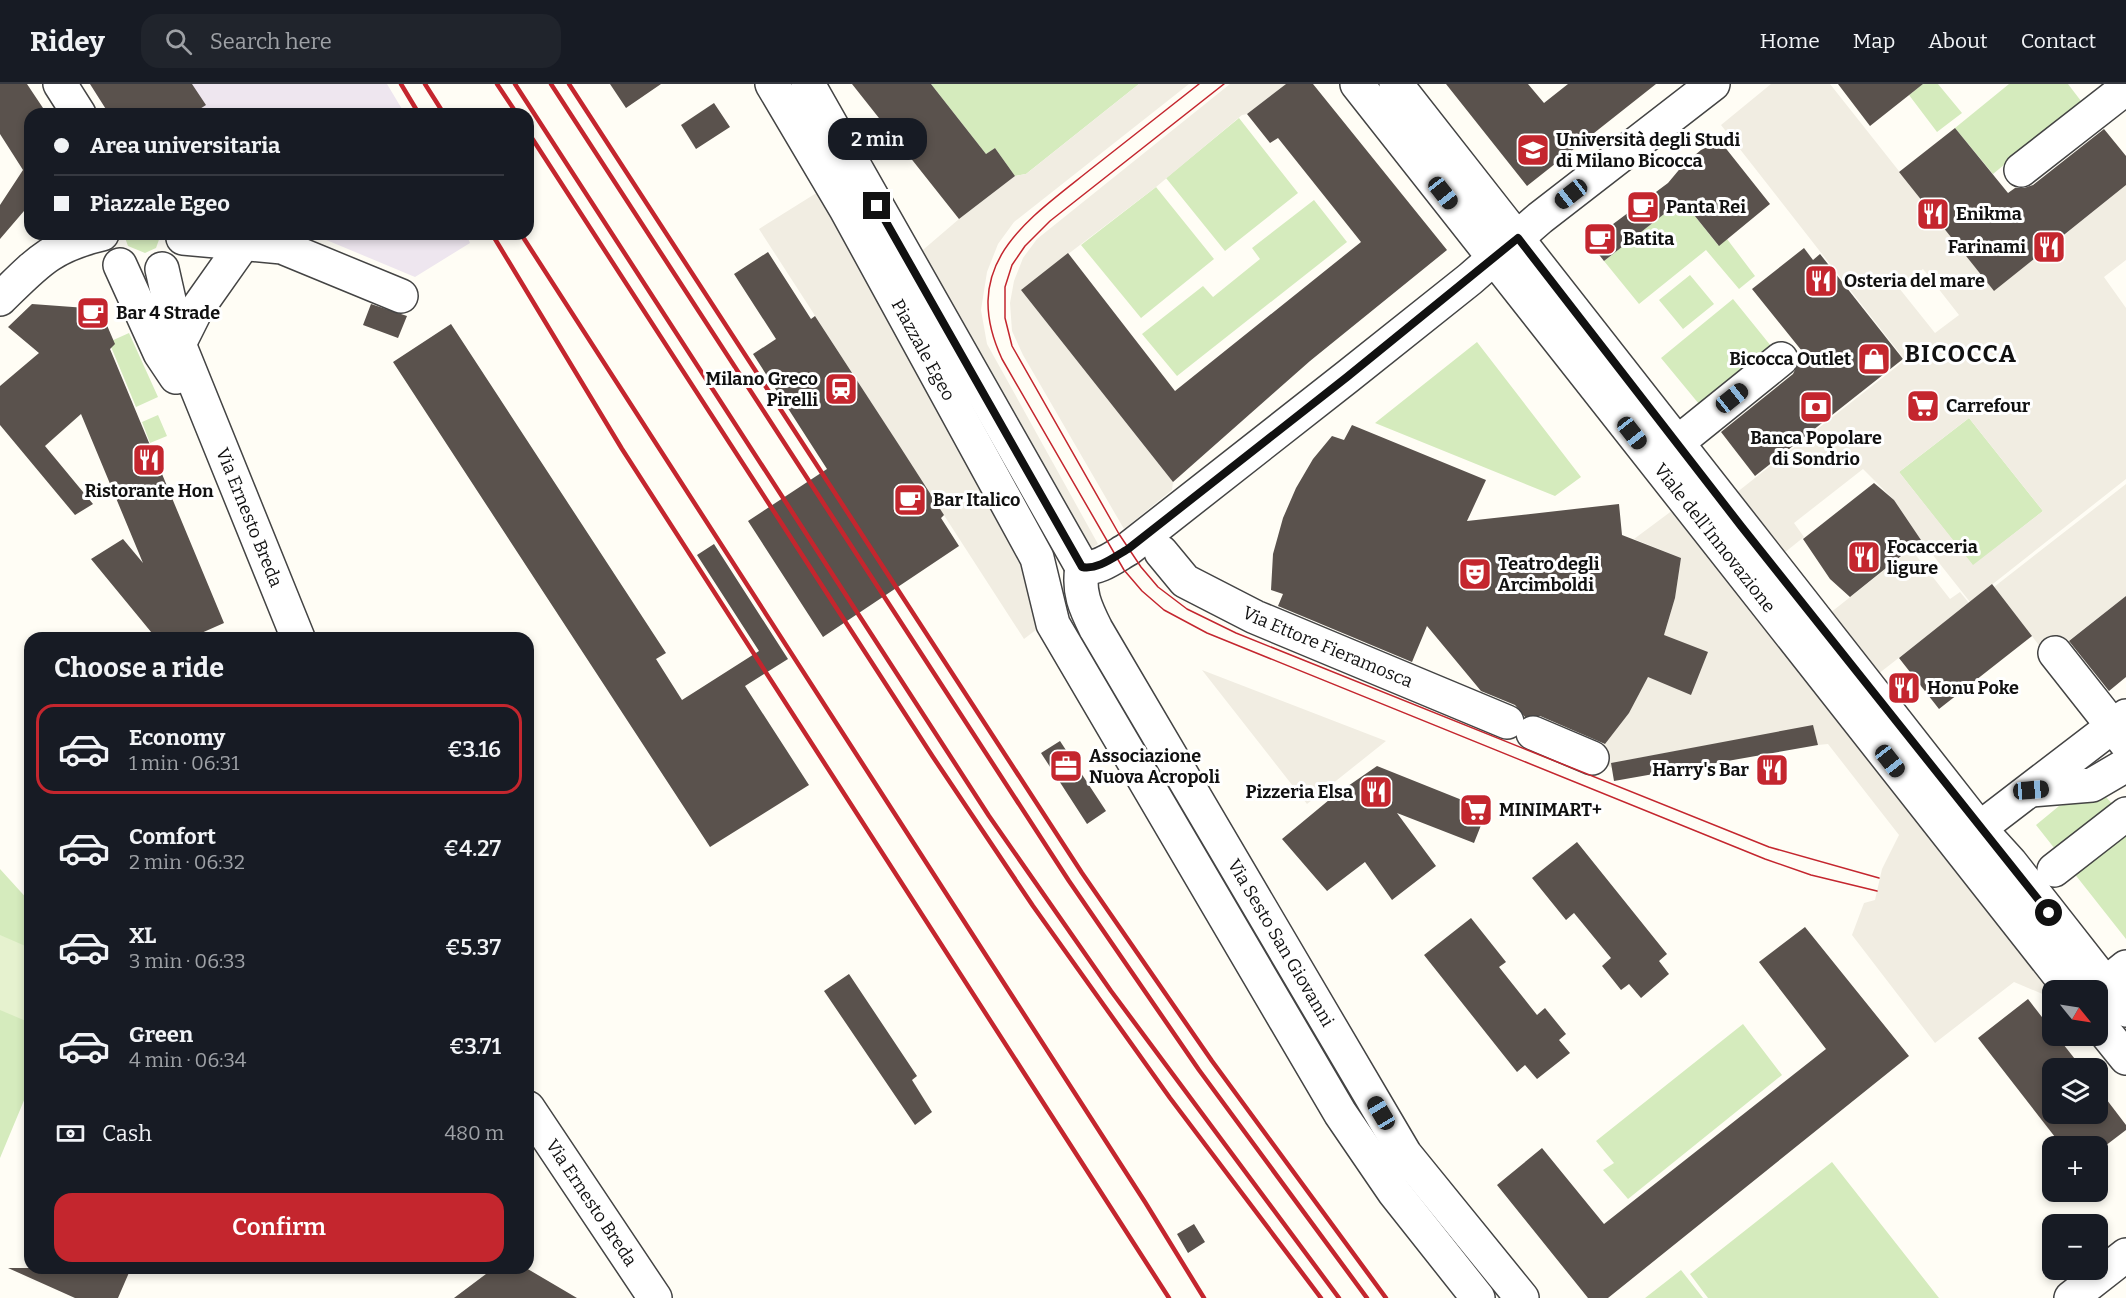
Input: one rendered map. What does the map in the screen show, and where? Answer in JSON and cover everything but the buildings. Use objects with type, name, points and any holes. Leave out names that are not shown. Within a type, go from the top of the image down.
[{"type":"street","points":[[60,84],[75,108]]},
{"type":"street","name":"Piazzale Egeo","points":[[772,84],[846,209],[1037,558],[1053,624]]},
{"type":"street","name":"Piazzale Egeo","points":[[808,84],[1082,567]]},
{"type":"street","name":"Viale dell'Innovazione","points":[[1357,84],[1506,248],[1677,443],[1968,838],[2064,980]]},
{"type":"street","name":"Viale dell'Innovazione","points":[[1396,84],[1506,248],[1968,838],[2010,862],[2115,976],[2126,1010]]},
{"type":"street","points":[[1082,567],[1089,568],[1104,563],[1128,549],[1713,84]]},
{"type":"street","points":[[2021,170],[2126,88]]},
{"type":"street","points":[[0,300],[47,255],[79,240]]},
{"type":"street","points":[[104,240],[108,254],[120,265],[165,362],[180,381],[201,396]]},
{"type":"street","points":[[120,265],[142,271],[162,269],[177,255],[181,240]]},
{"type":"street","points":[[212,240],[291,250],[401,296]]},
{"type":"street","points":[[179,344],[195,312],[243,244]]},
{"type":"street","name":"Via Ernesto Breda","points":[[162,269],[179,344],[296,632]]},
{"type":"street","points":[[1677,443],[1781,359]]},
{"type":"street","name":"Via Ettore Fieramosca","points":[[1161,552],[1185,581],[1255,617],[1592,758]]},
{"type":"street","name":"Via Sesto San Giovanni","points":[[1082,567],[1079,584],[1082,601],[1096,629],[1405,1154],[1522,1298]]},
{"type":"street","name":"Via Sesto San Giovanni","points":[[1053,624],[1340,1113],[1394,1192],[1478,1298]]},
{"type":"street","points":[[1968,838],[2031,790],[2122,728],[2055,652]]},
{"type":"street","points":[[2031,790],[2092,785],[2126,765]]},
{"type":"street","points":[[2054,870],[2126,814]]},
{"type":"street","points":[[2108,1036],[2126,1058]]},
{"type":"street","name":"Via Ernesto Breda","points":[[534,1117],[655,1298]]},
{"type":"street","points":[[2072,1298],[2126,1255]]},
{"type":"shaded area","points":[[90,84],[387,84],[401,108],[105,108]]},
{"type":"shaded area","points":[[1139,84],[1189,84],[1014,222],[998,244],[987,272],[981,310],[987,344],[1098,544],[1087,551],[917,255],[959,219],[1015,176],[1026,174]]},
{"type":"shaded area","points":[[1230,84],[1286,84],[1247,114],[1242,115],[1156,187],[1021,290],[1173,482],[1172,490],[1124,529],[1023,355],[1012,331],[1010,303],[1014,281],[1023,258],[1037,239]]},
{"type":"shaded area","points":[[1771,84],[1830,84],[1994,291],[2126,185],[2126,260],[2104,277],[2126,308],[2126,479],[1970,602],[1921,540],[1894,500],[1863,469],[1794,523],[1804,537],[1784,553],[1736,493],[1905,360],[1721,125]],"holes":[[[1923,269],[1959,315],[1935,333],[1899,288]],[[1969,418],[2043,511],[1973,565],[1899,472]]]},
{"type":"shaded area","points":[[818,192],[1033,572],[1045,623],[1024,639],[759,229]]},
{"type":"shaded area","points":[[326,240],[469,240],[470,243],[415,277]]},
{"type":"shaded area","points":[[2126,484],[2126,596],[2048,657],[1994,587]]},
{"type":"shaded area","points":[[1677,507],[2044,980],[2042,980],[2042,994],[2014,982],[1935,1043],[1852,935],[1864,903],[1875,900],[1882,869],[1899,835],[1828,744],[1818,745],[1813,726],[1622,761],[1624,774],[1592,758],[1629,713],[1664,635],[1675,598],[1681,558],[1634,539]]},
{"type":"shaded area","points":[[1911,549],[1950,599],[1960,592],[1969,603],[1873,678],[1825,617]]},
{"type":"shaded area","points":[[1202,670],[1386,741],[1307,804]]},
{"type":"green space","points":[[931,84],[1139,84],[1026,174],[1015,176],[995,148],[986,154]]},
{"type":"green space","points":[[1923,84],[1938,84],[1962,113],[1937,132],[1909,95]]},
{"type":"green space","points":[[2009,84],[2068,84],[2081,101],[1993,174],[1955,128]]},
{"type":"green space","points":[[1239,118],[1298,193],[1225,251],[1166,178]]},
{"type":"green space","points":[[1156,187],[1214,259],[1141,318],[1081,245]]},
{"type":"green space","points":[[1314,200],[1347,242],[1177,376],[1142,334],[1203,286],[1213,297],[1260,259],[1252,248]]},
{"type":"green space","points":[[1682,200],[1718,245],[1727,239],[1755,276],[1739,289],[1706,250],[1639,304],[1604,261]]},
{"type":"green space","points":[[126,240],[159,240],[156,248],[145,253],[128,246]]},
{"type":"green space","points":[[1690,275],[1714,304],[1683,329],[1659,300]]},
{"type":"green space","points":[[1733,299],[1771,346],[1699,404],[1661,358]]},
{"type":"green space","points":[[129,333],[158,397],[136,407],[109,342]]},
{"type":"green space","points":[[1477,342],[1581,477],[1555,496],[1375,423]]},
{"type":"green space","points":[[158,415],[167,436],[150,443],[142,422]]},
{"type":"green space","points":[[1969,418],[2043,511],[1973,566],[1899,472]]},
{"type":"green space","points":[[2106,797],[2123,816],[2126,814],[2126,939],[2036,825],[2059,806]]},
{"type":"green space","points":[[0,869],[24,895],[24,1100],[0,1158]]},
{"type":"green space","points":[[0,935],[24,945],[24,1020],[0,1010]]},
{"type":"green space","points":[[1743,1024],[1782,1075],[1628,1199],[1603,1170],[1614,1163],[1596,1141]]},
{"type":"green space","points":[[1832,1162],[1939,1298],[1708,1298],[1690,1274]]},
{"type":"green space","points":[[1681,1270],[1703,1298],[1645,1298]]},
{"type":"tram line","points":[[1199,84],[1043,207],[1023,227],[1006,248],[994,271],[988,297],[991,326],[1002,359],[1124,570],[1142,591],[1164,610],[1207,633],[1765,859],[1811,875],[1877,891]]},
{"type":"tram line","points":[[1224,84],[1050,221],[1025,246],[1012,265],[1005,287],[1005,318],[1012,346],[1119,534],[1141,567],[1158,587],[1187,609],[1236,633],[1769,847],[1879,878]]},
{"type":"railway","points":[[401,84],[415,108]]},
{"type":"railway","points":[[425,84],[440,108]]},
{"type":"railway","points":[[497,84],[513,108]]},
{"type":"railway","points":[[515,84],[531,108]]},
{"type":"railway","points":[[551,84],[1069,881],[1199,1070],[1367,1298]]},
{"type":"railway","points":[[569,84],[1082,873],[1212,1061],[1386,1298]]},
{"type":"railway","points":[[534,113],[989,816],[1111,991],[1339,1298]]},
{"type":"railway","points":[[534,141],[933,757],[1033,906],[1170,1098],[1321,1298]]},
{"type":"railway","points":[[496,240],[622,449],[1169,1298]]},
{"type":"railway","points":[[525,240],[1145,1202],[1204,1298]]},
{"type":"place","name":"Università degli Studi di Milano Bicocca","points":[[1533,150]]},
{"type":"place","name":"Panta Rei","points":[[1643,207]]},
{"type":"place","name":"Enikma","points":[[1933,214]]},
{"type":"place","name":"Batita","points":[[1600,239]]},
{"type":"place","name":"Farinami","points":[[2049,247]]},
{"type":"place","name":"Osteria del mare","points":[[1821,281]]},
{"type":"place","name":"Bar 4 Strade","points":[[93,313]]},
{"type":"place","name":"Bicocca Outlet","points":[[1874,359]]},
{"type":"place","name":"Milano Greco Pirelli","points":[[841,389]]},
{"type":"place","name":"Carrefour","points":[[1923,406]]},
{"type":"place","name":"Banca Popolare di Sondrio","points":[[1816,407]]},
{"type":"place","name":"Ristorante Hon","points":[[149,460]]},
{"type":"place","name":"Bar Italico","points":[[910,500]]},
{"type":"place","name":"Focacceria ligure","points":[[1864,557]]},
{"type":"place","name":"Teatro degli Arcimboldi","points":[[1475,574]]},
{"type":"place","name":"Honu Poke","points":[[1904,688]]},
{"type":"place","name":"Associazione Nuova Acropoli","points":[[1066,766]]},
{"type":"place","name":"Harry's Bar","points":[[1772,770]]},
{"type":"place","name":"Pizzeria Elsa","points":[[1376,792]]},
{"type":"place","name":"MINIMART+","points":[[1476,810]]},
{"type":"district","name":"BICOCCA","points":[[1961,354]]},
{"type":"route","points":[[877,206],[1082,567],[1089,568],[1104,563],[1128,549],[1470,279],[1518,238],[1741,526],[2049,913]]}]
